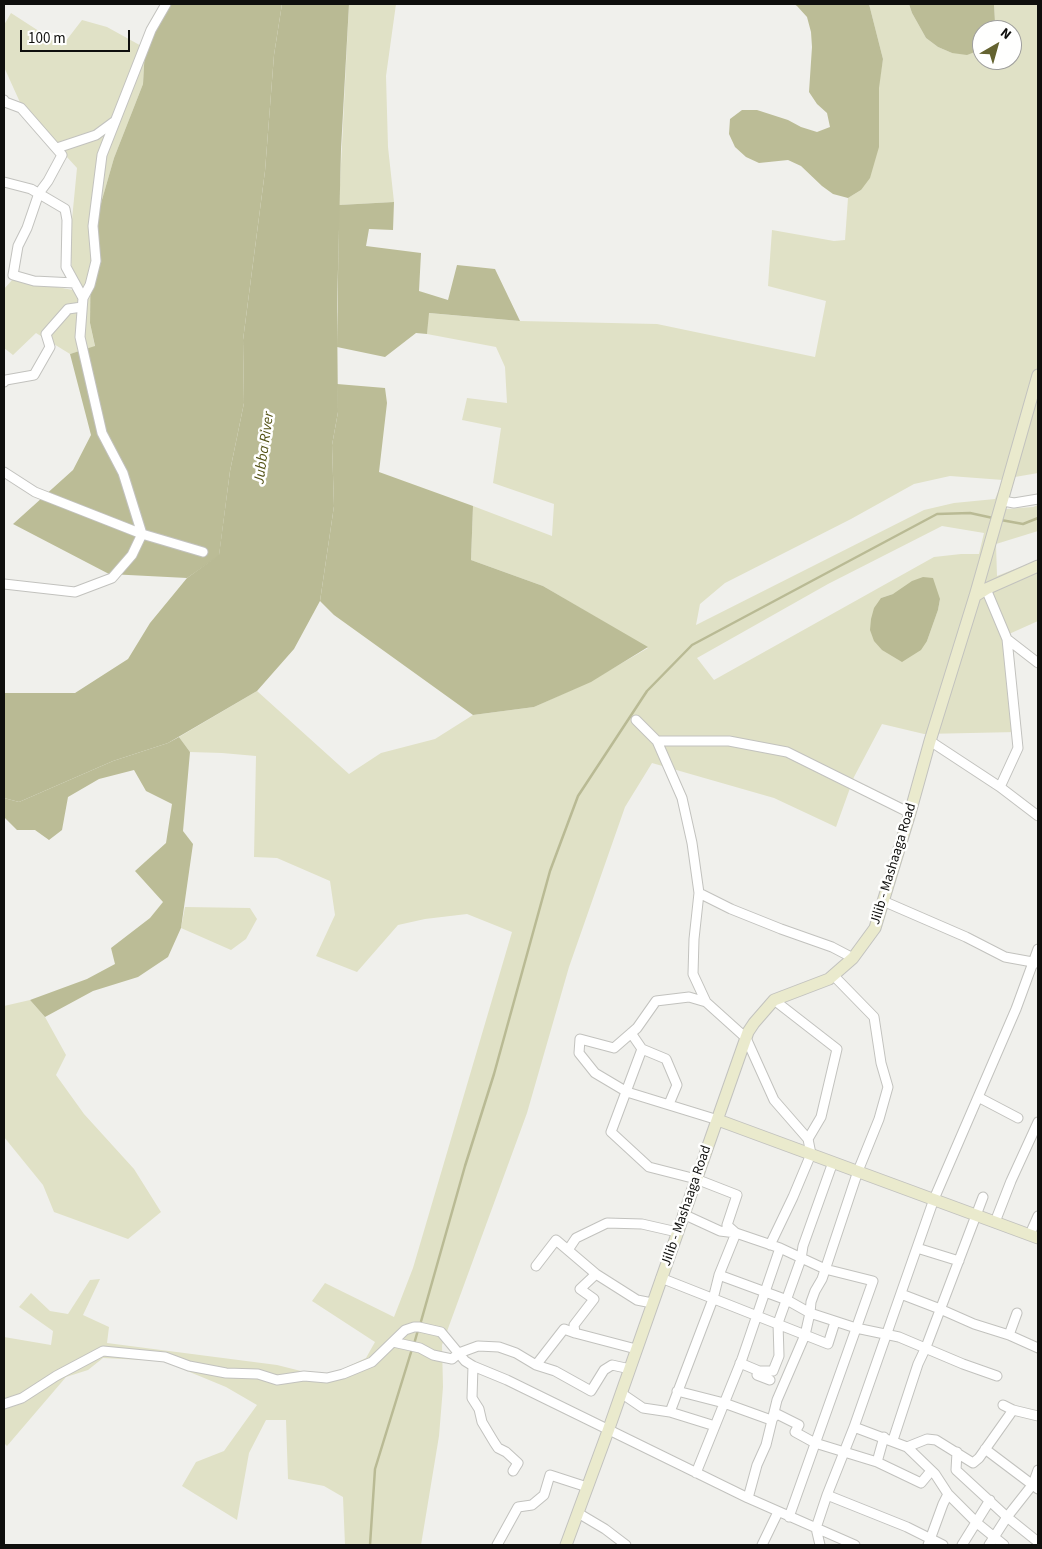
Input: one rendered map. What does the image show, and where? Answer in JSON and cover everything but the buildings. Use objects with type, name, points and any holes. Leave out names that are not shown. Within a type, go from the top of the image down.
[{"type":"main road","name":"Jilib - Mashaaga Road","points":[[566,1545],[746,1038],[754,1023],[774,1000],[829,978],[853,958],[875,928],[975,596],[1038,375]]},
{"type":"main road","points":[[975,596],[986,589],[1038,566]]},
{"type":"main road","points":[[718,1120],[934,1199],[1027,1236]]},
{"type":"street","points":[[4,584],[75,592],[112,578],[132,555],[142,534],[123,473],[102,433],[80,337],[83,303],[96,261],[93,226],[102,155],[151,30],[166,4]]},
{"type":"street","points":[[4,100],[21,108],[62,155],[48,182],[39,193],[18,246],[13,275],[34,281],[75,283]]},
{"type":"street","points":[[57,148],[96,135],[116,121]]},
{"type":"street","points":[[4,182],[31,189],[65,209],[67,220],[66,267],[83,303]]},
{"type":"street","points":[[4,382],[34,375],[50,347],[46,334],[68,309],[83,303]]},
{"type":"street","points":[[4,472],[35,492],[142,534],[203,552]]},
{"type":"street","points":[[1001,506],[1038,499]]},
{"type":"street","points":[[986,589],[1007,639],[1018,748],[1000,787]]},
{"type":"street","points":[[1007,639],[1038,663]]},
{"type":"street","points":[[636,720],[657,741],[682,798],[692,843],[699,893],[694,939],[693,974],[706,1002],[746,1038],[774,1100],[808,1138],[811,1154],[793,1198],[770,1245]]},
{"type":"street","points":[[657,741],[729,741],[787,752],[910,813]]},
{"type":"street","points":[[930,741],[1000,787],[1038,816]]},
{"type":"street","points":[[699,893],[781,929],[832,947],[853,958]]},
{"type":"street","points":[[883,902],[966,937],[1005,957],[1036,963]]},
{"type":"street","points":[[820,1545],[816,1528],[854,1427],[934,1199],[1036,963],[1038,949]]},
{"type":"street","points":[[748,1498],[757,1465],[766,1445],[777,1400],[805,1335],[811,1302],[822,1279],[858,1171],[879,1119],[888,1087],[874,1017],[833,975]]},
{"type":"street","points":[[706,1002],[689,997],[656,1001],[637,1028],[614,1048],[580,1039],[580,1053],[595,1072],[626,1092],[718,1120]]},
{"type":"street","points":[[774,1000],[837,1049],[821,1117],[808,1138]]},
{"type":"street","points":[[631,1033],[642,1049],[666,1059],[677,1085],[669,1104]]},
{"type":"street","points":[[642,1049],[611,1132],[649,1167],[696,1178],[737,1195],[727,1225],[736,1233]]},
{"type":"street","points":[[978,1098],[1018,1118]]},
{"type":"street","points":[[995,1222],[1038,1122]]},
{"type":"street","points":[[772,1376],[779,1356],[778,1323],[833,1162]]},
{"type":"street","points":[[877,1462],[926,1348],[983,1197]]},
{"type":"street","points":[[683,1214],[720,1231],[736,1233],[780,1248],[825,1269],[873,1281],[789,1517]]},
{"type":"street","points":[[1027,1236],[1038,1216]]},
{"type":"street","points":[[568,1250],[576,1238],[607,1223],[642,1224],[677,1232]]},
{"type":"street","points":[[670,1412],[736,1233]]},
{"type":"street","points":[[536,1266],[556,1240],[596,1274],[637,1300],[652,1303]]},
{"type":"street","points":[[696,1472],[758,1316],[780,1248]]},
{"type":"street","points":[[917,1248],[959,1261]]},
{"type":"street","points":[[575,1333],[574,1325],[594,1299],[580,1288],[596,1274]]},
{"type":"street","points":[[719,1275],[787,1300],[810,1313],[856,1328],[886,1333],[997,1376]]},
{"type":"street","points":[[661,1278],[828,1344],[835,1322]]},
{"type":"street","points":[[900,1294],[974,1324],[1009,1335],[1038,1348]]},
{"type":"street","points":[[1009,1335],[1017,1313]]},
{"type":"street","points":[[4,1404],[22,1398],[56,1376],[103,1351],[165,1357],[189,1366],[226,1374],[258,1374],[277,1380],[304,1376],[327,1378],[343,1374],[372,1362],[405,1330],[419,1327],[441,1332],[465,1361],[473,1366],[507,1380],[748,1498],[855,1545]]},
{"type":"street","points":[[536,1365],[564,1329],[636,1349]]},
{"type":"street","points":[[393,1342],[420,1348],[433,1355],[452,1359],[458,1353],[478,1346],[500,1348],[516,1353],[536,1365],[555,1371],[591,1391],[604,1370],[612,1365],[630,1369]]},
{"type":"street","points":[[740,1363],[772,1376],[786,1377]]},
{"type":"street","points":[[473,1366],[472,1398],[479,1409],[482,1422],[498,1448],[506,1452],[518,1463],[513,1471]]},
{"type":"street","points":[[677,1391],[771,1420]]},
{"type":"street","points":[[621,1393],[643,1408],[670,1412],[715,1426]]},
{"type":"street","points":[[1003,1405],[1013,1410],[1038,1416]]},
{"type":"street","points":[[907,1447],[932,1439],[942,1442],[973,1462],[978,1460],[1013,1410]]},
{"type":"street","points":[[771,1420],[777,1414],[799,1425],[795,1432],[815,1443],[877,1462],[921,1483],[931,1471]]},
{"type":"street","points":[[854,1427],[907,1447],[935,1474],[948,1494],[977,1523],[991,1541],[1004,1545]]},
{"type":"street","points":[[985,1449],[1036,1486]]},
{"type":"street","points":[[956,1452],[956,1470],[1007,1517],[1038,1542]]},
{"type":"street","points":[[991,1541],[1007,1517],[1036,1486],[1038,1470]]},
{"type":"street","points":[[498,1545],[518,1507],[532,1505],[544,1495],[550,1475],[587,1487]]},
{"type":"street","points":[[929,1542],[948,1494]]},
{"type":"street","points":[[827,1495],[907,1527],[929,1542],[942,1545]]},
{"type":"street","points":[[962,1545],[990,1500]]},
{"type":"street","points":[[762,1545],[778,1512]]},
{"type":"street","points":[[578,1513],[605,1528],[626,1545]]},
{"type":"shaded area","points":[[163,4],[282,4],[274,55],[265,171],[243,340],[244,403],[230,471],[219,556],[187,578],[109,574],[13,524],[73,470],[91,435],[70,354],[95,346],[90,323],[91,238],[114,158],[143,84],[145,48]]},
{"type":"shaded area","points":[[349,4],[396,4],[386,76],[388,147],[394,202],[339,205]]},
{"type":"shaded area","points":[[794,4],[869,4],[883,59],[879,88],[879,147],[870,178],[861,190],[848,198],[833,194],[801,166],[788,160],[759,163],[746,157],[735,147],[729,134],[730,119],[742,110],[757,110],[817,132],[830,127],[827,113],[817,104],[809,92],[811,32],[807,17]]},
{"type":"shaded area","points":[[869,4],[909,4],[926,38],[938,47],[952,53],[972,51],[972,70],[1022,70],[1022,20],[995,20],[994,4],[1038,4],[1038,473],[1015,477],[1006,509],[1038,505],[1038,531],[996,544],[997,576],[1038,560],[1038,621],[1009,634],[1017,732],[924,734],[882,724],[854,777],[836,827],[774,798],[652,763],[625,807],[569,967],[527,1113],[442,1345],[443,1387],[439,1436],[421,1545],[345,1545],[343,1497],[324,1486],[288,1479],[286,1420],[266,1420],[249,1453],[237,1520],[182,1486],[196,1462],[224,1451],[257,1405],[226,1387],[163,1361],[103,1358],[88,1370],[66,1377],[7,1446],[4,1443],[4,1337],[51,1345],[53,1331],[19,1307],[31,1293],[50,1311],[68,1314],[90,1280],[100,1279],[83,1315],[109,1327],[107,1343],[332,1374],[366,1358],[375,1342],[312,1301],[325,1283],[394,1317],[413,1268],[512,932],[467,914],[425,919],[398,925],[357,972],[316,956],[335,915],[330,881],[277,858],[254,857],[256,756],[190,752],[179,737],[257,691],[349,774],[381,753],[435,739],[473,715],[534,707],[591,681],[648,648],[543,586],[471,560],[473,506],[552,536],[554,504],[493,483],[501,428],[462,420],[467,398],[507,403],[505,367],[496,347],[427,334],[428,313],[520,321],[657,324],[815,357],[826,301],[768,286],[772,230],[834,241],[845,240],[848,198],[861,190],[883,59]],"holes":[[[950,476],[1003,480],[995,499],[954,503],[924,510],[696,625],[700,604],[725,583],[851,519],[914,484]],[[942,526],[984,533],[979,554],[934,557],[714,680],[697,658],[828,584]],[[893,594],[940,599],[927,641],[881,598]]]},
{"type":"shaded area","points":[[909,4],[994,4],[995,20],[972,20],[972,53],[967,55],[952,53],[938,47],[926,38]]},
{"type":"shaded area","points":[[11,13],[62,46],[82,20],[107,27],[145,48],[143,84],[114,158],[91,238],[90,323],[95,347],[70,354],[36,333],[13,355],[4,348],[4,289],[13,279],[73,290],[70,240],[77,168],[23,109],[4,67],[4,25]]},
{"type":"shaded area","points":[[394,202],[393,230],[369,229],[366,246],[421,253],[419,291],[448,300],[457,265],[495,269],[520,321],[429,313],[427,334],[416,333],[385,357],[337,347],[339,205]]},
{"type":"shaded area","points":[[337,384],[385,388],[387,403],[379,472],[473,506],[471,560],[543,586],[648,647],[591,682],[534,707],[473,715],[334,615],[320,601],[334,506],[332,445],[338,412]]},
{"type":"shaded area","points":[[179,737],[190,752],[183,831],[193,844],[181,928],[168,957],[138,977],[93,991],[45,1017],[30,1000],[87,979],[115,964],[111,948],[150,918],[163,902],[135,871],[166,843],[172,804],[146,791],[134,770],[99,779],[68,797],[62,830],[49,840],[35,830],[17,830],[4,817],[4,798],[19,802],[113,761],[168,743]]},
{"type":"shaded area","points":[[185,907],[250,908],[257,919],[246,939],[231,950],[181,928]]},
{"type":"shaded area","points":[[30,1000],[45,1017],[66,1055],[56,1075],[84,1114],[134,1169],[161,1212],[128,1239],[54,1212],[43,1185],[4,1137],[4,1006]]},
{"type":"water","name":"Jubba River","points":[[282,4],[349,4],[341,149],[337,309],[338,412],[332,445],[334,506],[320,601],[294,649],[257,691],[168,743],[113,761],[19,802],[4,798],[4,693],[75,693],[128,659],[150,623],[187,578],[219,555],[230,471],[244,403],[243,340],[265,171],[274,55]]},
{"type":"water","points":[[923,577],[933,578],[940,599],[938,610],[927,641],[921,650],[902,662],[882,650],[874,641],[870,630],[871,619],[874,608],[881,598],[893,594],[912,581]]},
{"type":"waterway","points":[[420,1325],[465,1166],[494,1074],[550,871],[578,796],[647,691],[692,645],[937,514],[970,513],[993,518]]},
{"type":"waterway","points":[[1001,520],[1023,524],[1038,518]]},
{"type":"waterway","points":[[414,1344],[418,1330]]},
{"type":"waterway","points":[[370,1545],[375,1469],[412,1349]]}]
